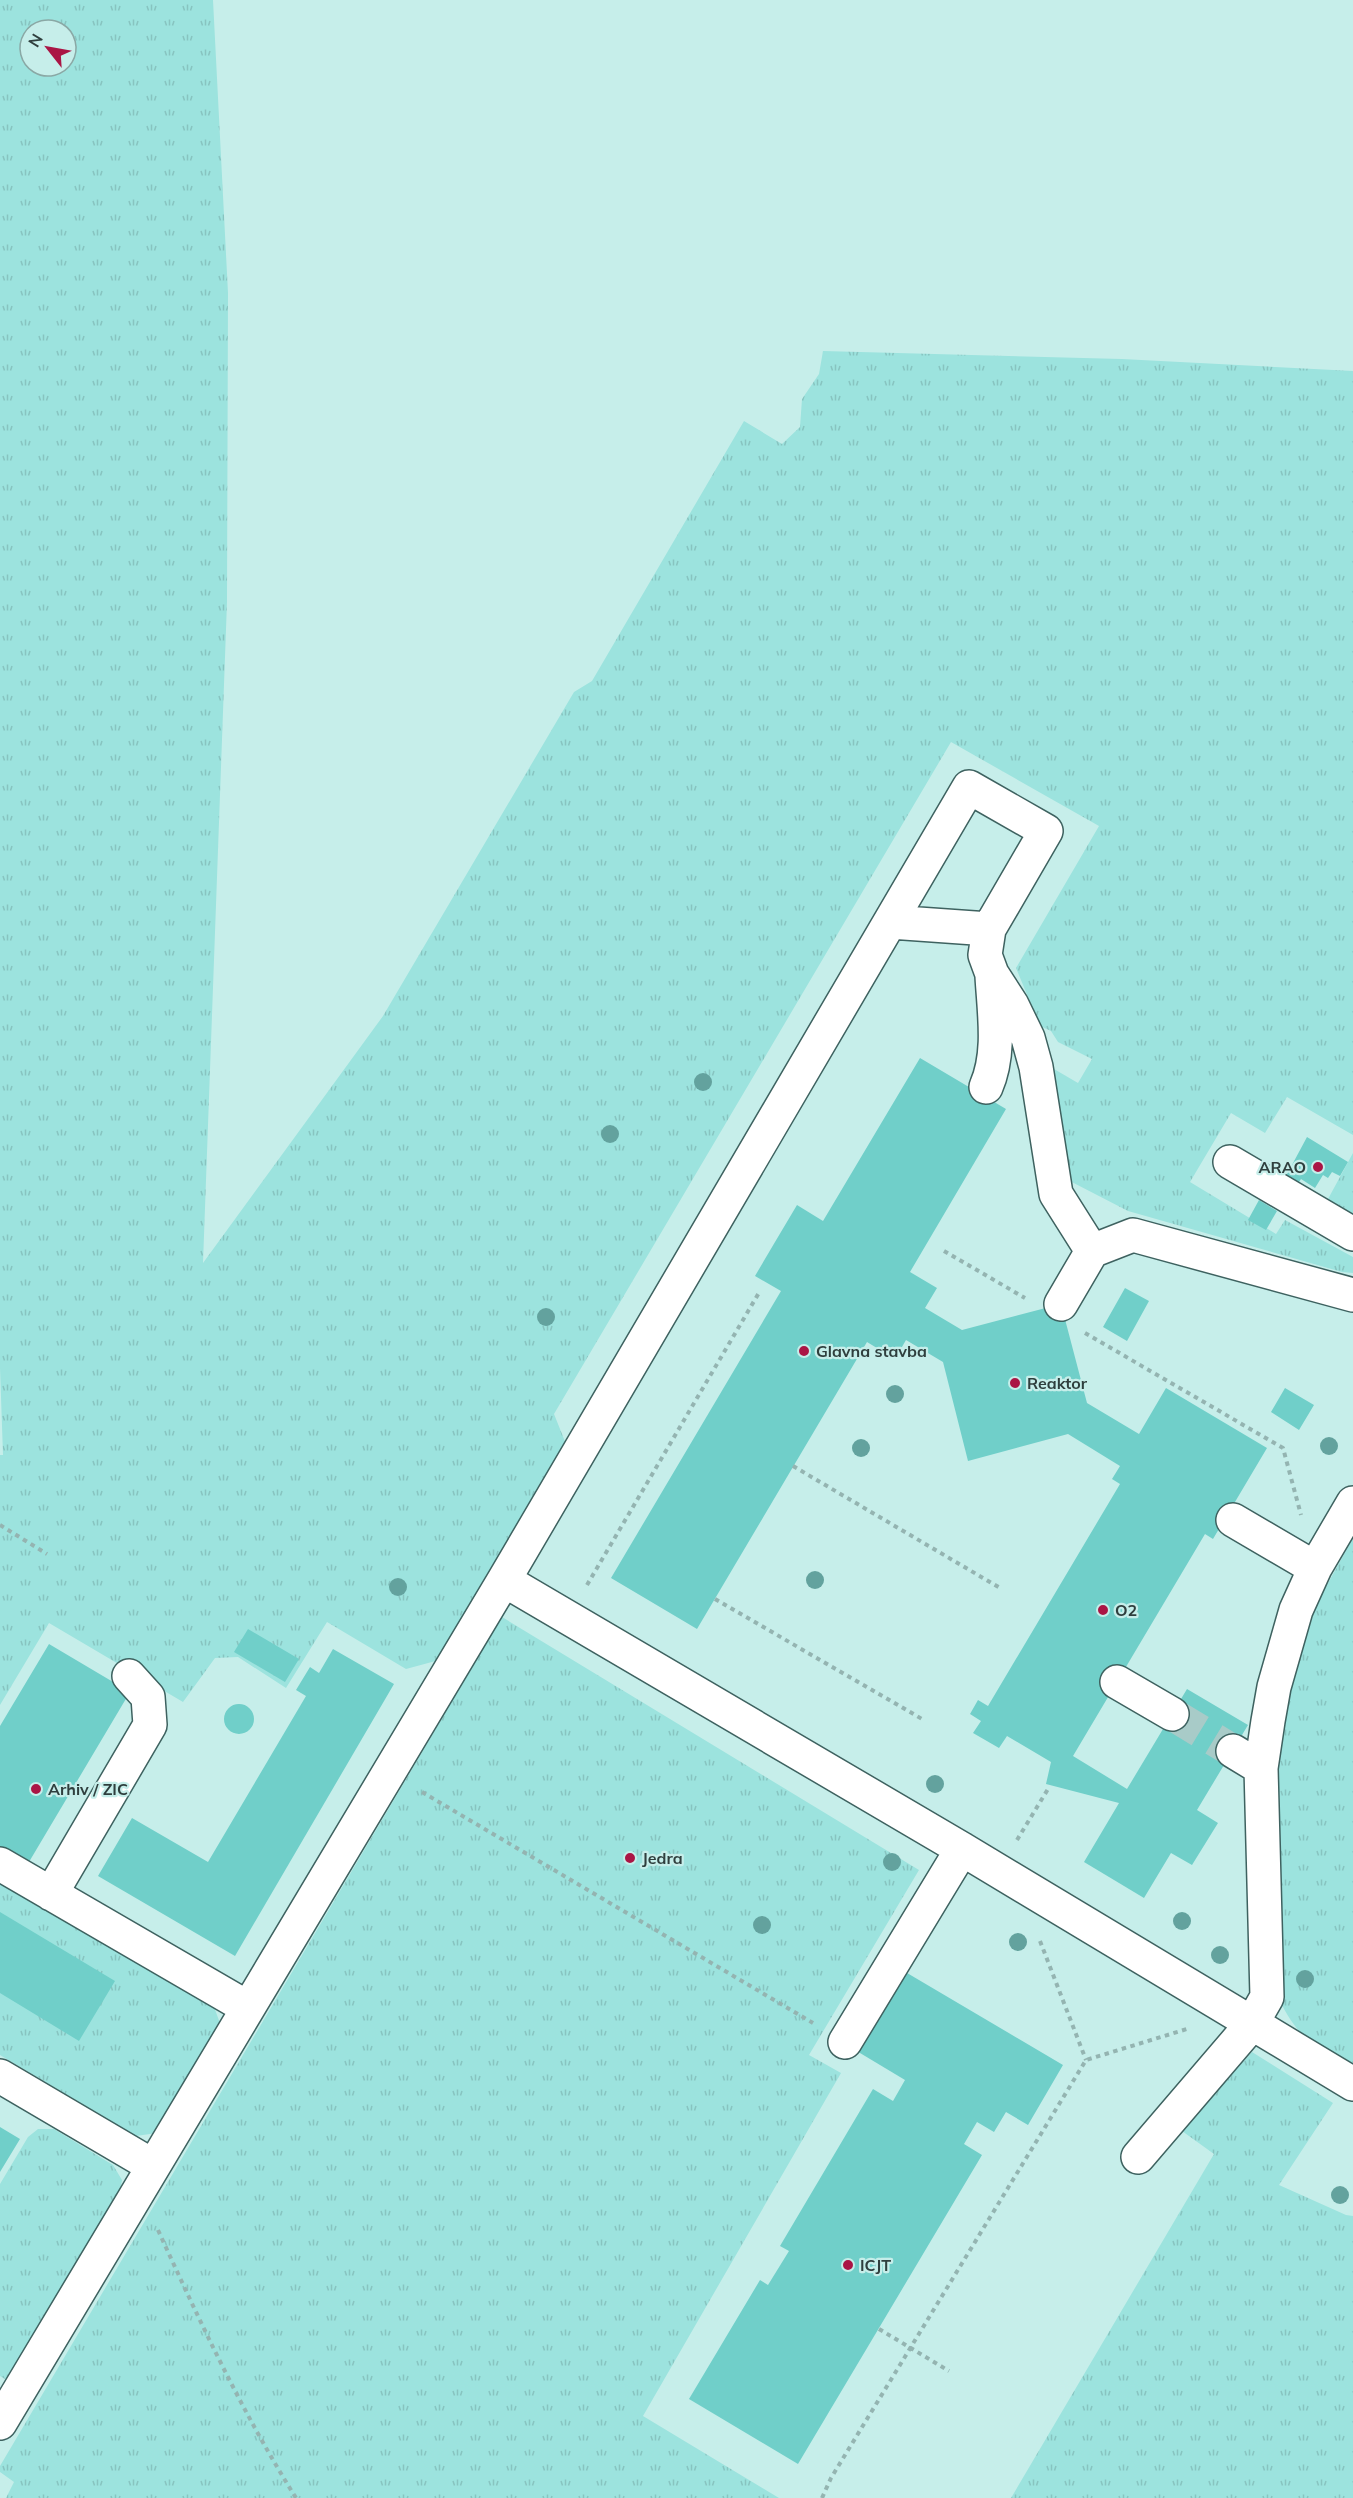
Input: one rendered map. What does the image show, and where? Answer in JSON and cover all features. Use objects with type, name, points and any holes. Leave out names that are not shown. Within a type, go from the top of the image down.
[{"type":"lane","points":[[0,2423],[387,1772],[504,1580],[969,786],[1046,831],[989,929],[985,955],[992,974],[1012,1005],[1034,1057],[1056,1194],[1092,1251]]},
{"type":"lane","points":[[890,922],[989,929]]},
{"type":"lane","points":[[986,1087],[992,1072],[995,1053],[992,974]]},
{"type":"lane","points":[[1230,1162],[1353,1234]]},
{"type":"lane","points":[[1057,1312],[1092,1251],[1133,1235],[1353,1295]]},
{"type":"lane","points":[[1138,2157],[1242,2019],[1267,1997],[1261,1768],[1274,1687],[1296,1610],[1315,1568],[1353,1503]]},
{"type":"lane","points":[[1233,1520],[1315,1568]]},
{"type":"lane","points":[[504,1580],[963,1849],[1353,2084]]},
{"type":"lane","points":[[51,1894],[150,1725],[148,1697],[129,1676]]},
{"type":"lane","points":[[1118,1682],[1172,1714]]},
{"type":"lane","points":[[1233,1751],[1261,1768]]},
{"type":"lane","points":[[845,2042],[963,1849]]},
{"type":"lane","points":[[0,1864],[248,2008]]},
{"type":"lane","points":[[0,2076],[146,2177]]},
{"type":"path","points":[[944,1251],[1057,1312],[1283,1448],[1315,1568]]},
{"type":"path","points":[[568,1617],[760,1291]]},
{"type":"path","points":[[793,1466],[1000,1588]]},
{"type":"path","points":[[0,1525],[47,1554]]},
{"type":"path","points":[[715,1599],[922,1719]]},
{"type":"path","points":[[387,1772],[845,2042]]},
{"type":"path","points":[[998,1871],[1048,1789]]},
{"type":"path","points":[[1039,1938],[1086,2060]]},
{"type":"path","points":[[822,2498],[831,2478],[1086,2060],[1242,2019]]},
{"type":"path","points":[[146,2177],[212,2349],[258,2438],[296,2498]]},
{"type":"path","points":[[879,2329],[949,2370]]},
{"type":"green space","points":[[0,0],[213,0],[228,293],[227,602],[203,1263],[383,1016],[574,692],[592,681],[744,421],[782,444],[800,427],[802,399],[819,374],[823,351],[1122,359],[1353,371],[1353,1135],[1287,1097],[1265,1133],[1231,1113],[1190,1182],[1276,1234],[1285,1220],[1353,1257],[1353,1273],[1342,1272],[1128,1211],[1064,1178],[1051,1083],[1054,1069],[1078,1083],[1092,1059],[1058,1042],[1051,1031],[1040,1026],[1016,968],[1099,826],[951,742],[554,1414],[568,1449],[443,1659],[406,1669],[327,1622],[286,1688],[238,1657],[215,1658],[183,1702],[49,1623],[0,1705],[0,1455],[3,1455],[0,1368]]},
{"type":"green space","points":[[1353,1153],[1353,1214],[1328,1199]]},
{"type":"green space","points":[[1353,1538],[1353,2068],[1310,2042],[1294,2025],[1280,2001],[1270,1825],[1283,1711],[1317,1603]]},
{"type":"green space","points":[[502,1617],[919,1870],[809,2055],[841,2073],[643,2416],[779,2498],[6,2498],[14,2482],[0,2472],[0,2466]]},
{"type":"green space","points":[[0,1880],[213,2004],[221,2026],[157,2133],[136,2136],[0,2055]]},
{"type":"green space","points":[[1252,2052],[1333,2103],[1279,2185],[1353,2216],[1353,2498],[1011,2498],[1214,2154],[1182,2131]]},
{"type":"green space","points":[[38,2129],[54,2129],[113,2165],[122,2180],[119,2197],[8,2381],[0,2376],[0,2184],[28,2137]]},
{"type":"building","points":[[920,1058],[1006,1109],[910,1272],[937,1288],[925,1308],[962,1330],[1061,1304],[1087,1403],[1139,1434],[1166,1388],[1267,1448],[1213,1539],[1205,1534],[1073,1756],[1127,1789],[1187,1689],[1248,1725],[1197,1810],[1218,1823],[1192,1865],[1171,1853],[1144,1898],[1084,1862],[1119,1803],[1046,1784],[1051,1762],[1007,1736],[999,1748],[973,1733],[981,1721],[970,1714],[978,1700],[988,1706],[1120,1484],[1112,1479],[1120,1466],[1068,1434],[968,1461],[943,1362],[906,1340],[895,1359],[867,1342],[697,1629],[611,1578],[781,1291],[755,1276],[775,1242],[797,1205],[823,1221]]},
{"type":"building","name":"ARAO","points":[[1307,1137],[1348,1162],[1340,1176],[1332,1172],[1328,1178],[1323,1175],[1315,1188],[1301,1179],[1297,1185],[1285,1178]]},
{"type":"building","points":[[1259,1200],[1277,1211],[1266,1230],[1248,1220]]},
{"type":"building","points":[[1125,1288],[1149,1301],[1127,1341],[1103,1327]]},
{"type":"building","points":[[1285,1388],[1314,1405],[1299,1430],[1271,1412]]},
{"type":"building","points":[[248,1629],[299,1659],[285,1682],[234,1652]]},
{"type":"building","name":"Arhiv / ZIC","points":[[49,1644],[130,1692],[26,1867],[0,1852],[0,1726]]},
{"type":"building","points":[[333,1649],[394,1684],[235,1956],[98,1876],[132,1818],[208,1862],[306,1696],[296,1690],[310,1667],[319,1673]]},
{"type":"building","points":[[239,1704],[250,1708],[254,1719],[250,1730],[239,1734],[228,1730],[224,1719],[228,1708]]},
{"type":"building","points":[[0,1912],[115,1981],[79,2041],[0,1993]]},
{"type":"building","name":"ICJT","points":[[902,1970],[1063,2065],[1028,2125],[1006,2112],[994,2132],[977,2122],[964,2144],[982,2155],[798,2464],[689,2399],[760,2280],[768,2285],[789,2251],[780,2246],[873,2089],[893,2101],[905,2080],[855,2050]]},
{"type":"building","points":[[0,2127],[20,2139],[0,2172]]},
{"type":"tunnel","points":[[1172,1714],[1233,1751]]},
{"type":"place","name":"ARAO","points":[[1318,1167]]},
{"type":"place","name":"Glavna stavba","points":[[804,1351]]},
{"type":"place","name":"Reaktor","points":[[1015,1383]]},
{"type":"place","name":"O2","points":[[1103,1610]]},
{"type":"place","name":"Arhiv / ZIC","points":[[36,1789]]},
{"type":"place","name":"Jedra","points":[[630,1858]]},
{"type":"place","name":"ICJT","points":[[848,2265]]}]
